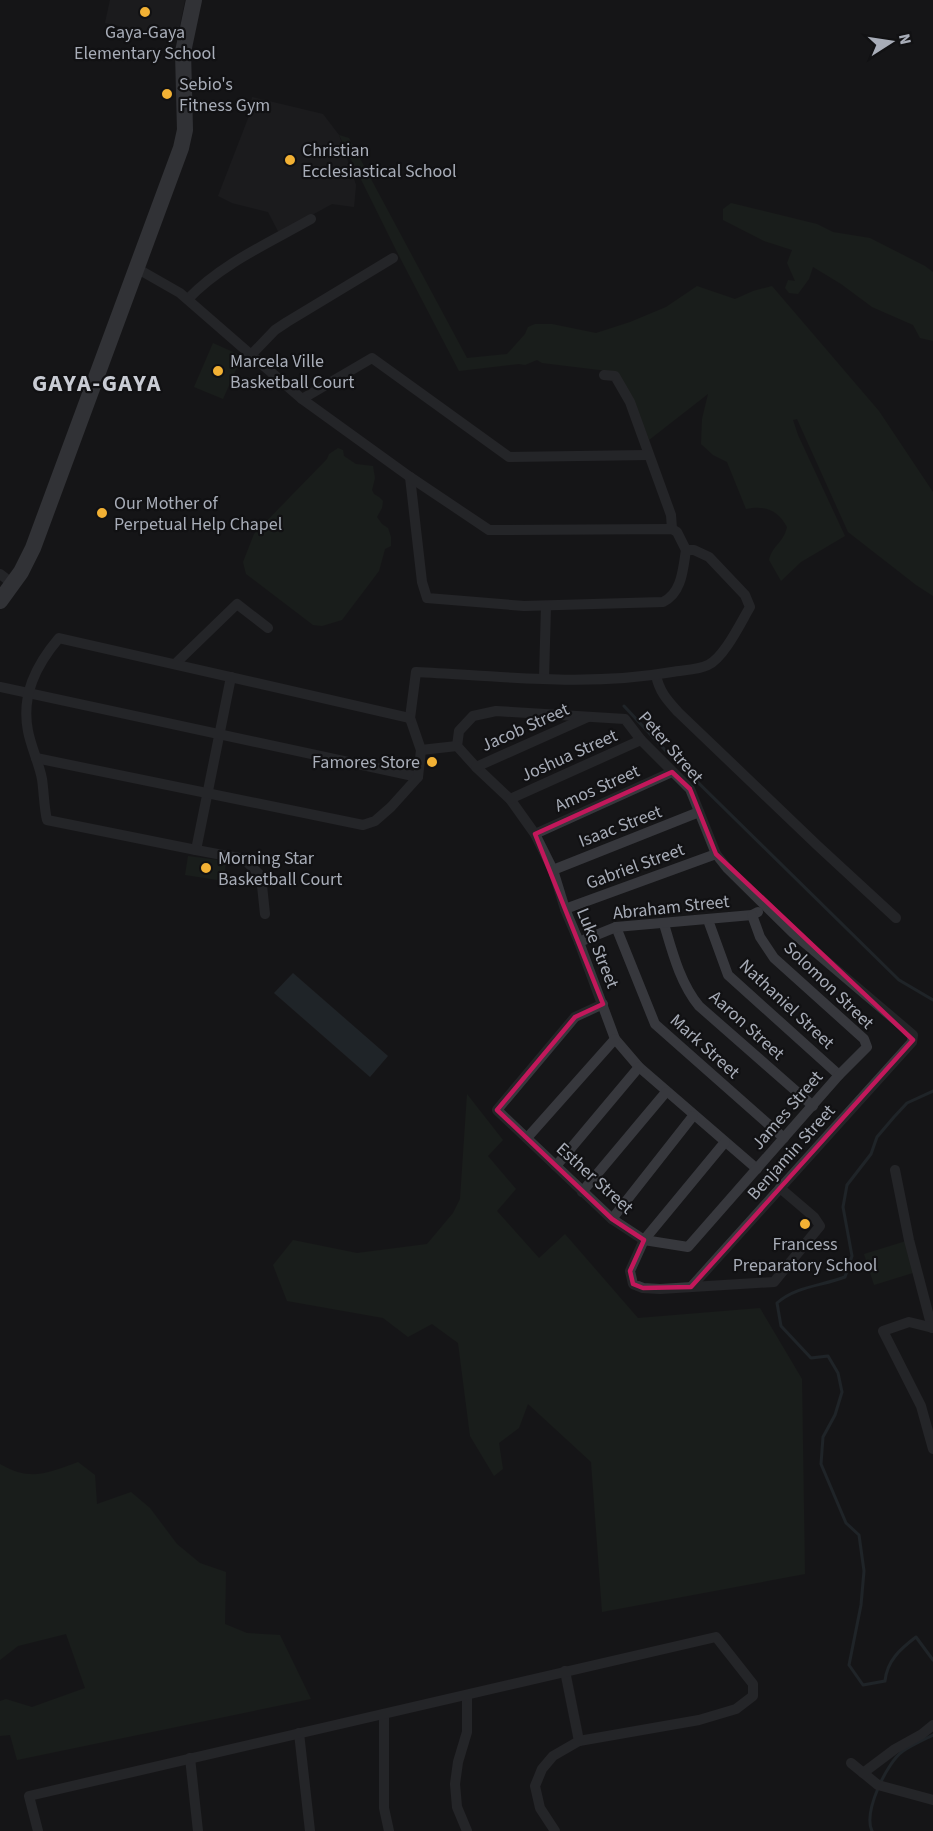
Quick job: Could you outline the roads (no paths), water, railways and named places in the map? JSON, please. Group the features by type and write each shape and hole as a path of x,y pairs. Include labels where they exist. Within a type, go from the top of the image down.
{"main road":[{"path":"0,601 6,579 33,548 181,148 185,130 183,52 194,0"}],"street":[{"path":"188,299 216,274 310,219"},
{"path":"250,356 286,321 393,258"},
{"path":"138,269 168,284 188,299 250,356 302,399 410,477 489,530 672,529 677,532 686,550 677,591 663,602 546,606 427,598 422,582 410,477"},
{"path":"302,399 372,358 509,457 648,455"},
{"path":"604,375 615,376 630,402 671,515 672,529"},
{"path":"36,758 363,825 375,821 418,777 420,750 410,718 416,672 589,679 656,675 708,665 732,637 750,607 745,595 709,557 694,550 686,550"},
{"path":"175,664 237,604 268,628"},
{"path":"544,678 546,606"},
{"path":"265,914 261,876 244,859 47,820 42,780 27,721 28,694 37,668 59,638 410,718"},
{"path":"656,675 658,687 678,712 896,918"},
{"path":"196,850 231,677"},
{"path":"0,687 418,777"},
{"name":"Peter Street","path":"457,746 459,731 473,716 496,711 625,719 641,740 690,789 716,854 793,933 914,1038"},
{"name":"Jacob Street","path":"476,767 589,717"},
{"name":"Joshua Street","path":"510,799 641,740"},
{"path":"420,750 457,746"},
{"name":"Luke Street","path":"457,746 510,799 535,834 552,870 615,1039 639,1067 666,1092 757,1169"},
{"name":"Amos Street","path":"535,834 672,772"},
{"name":"Isaac Street","path":"552,870 699,812"},
{"name":"Gabriel Street","path":"565,909 716,854"},
{"name":"Abraham Street","path":"579,942 616,927 752,915 766,906"},
{"name":"Solomon Street","path":"752,915 760,937 774,958 864,1039 867,1047"},
{"name":"Nathaniel Street","path":"708,920 728,975 839,1075"},
{"name":"Aaron Street","path":"664,924 691,996 699,1006 813,1106"},
{"name":"Mark Street","path":"616,927 656,1024 784,1138"},
{"name":"Esther Street","path":"603,1004 575,1017 497,1110 612,1219 644,1239 688,1247 757,1169"},
{"name":"Benjamin Street","path":"691,1287 914,1038"},
{"path":"527,1138 615,1039"},
{"name":"James Street","path":"757,1169 839,1075 867,1047"},
{"path":"556,1167 639,1067"},
{"path":"582,1192 666,1092"},
{"path":"612,1219 693,1116"},
{"path":"725,1142 644,1239 630,1271 633,1284 643,1288 774,1282 820,1226 814,1217 780,1188"},
{"path":"895,1170 909,1240 933,1328 909,1322 883,1330 921,1406 933,1449"},
{"path":"38,1831 28,1796 716,1637 753,1684 753,1696 736,1709 699,1720 579,1741 553,1756 542,1769 536,1786 540,1808 555,1831"},
{"path":"565,1671 579,1741"},
{"path":"467,1695 467,1732 454,1784 457,1807 467,1831"},
{"path":"384,1714 384,1808 389,1831"},
{"path":"863,1773 933,1725"},
{"path":"299,1733 310,1831"},
{"path":"190,1758 198,1831"},
{"path":"851,1763 878,1785 933,1800"}],"waterway":[{"path":"624,706 665,750 899,980 933,1000"},
{"path":"933,1091 907,1103 894,1117 877,1137 871,1154 847,1185 843,1207 852,1256 845,1277 792,1293 777,1303 781,1326 811,1358 828,1356 838,1373 842,1392 835,1415 823,1437 821,1464 846,1523 859,1535 864,1571 861,1605 849,1665 863,1685 885,1681 888,1667 895,1656 916,1637 933,1660"},
{"path":"872,1831 870,1823 874,1800 890,1765 903,1751 933,1735"}],"place":[{"name":"Gaya-Gaya Elementary School","path":"145,12"},
{"name":"Sebio's Fitness Gym","path":"167,94"},
{"name":"Christian Ecclesiastical School","path":"290,160"},
{"name":"Marcela Ville Basketball Court","path":"218,371"},
{"name":"Our Mother of Perpetual Help Chapel","path":"102,513"},
{"name":"Famores Store","path":"432,762"},
{"name":"Morning Star Basketball Court","path":"206,868"},
{"name":"Francess Preparatory School","path":"805,1224"}],"district":[{"name":"GAYA-GAYA","path":"97,383"}]}
